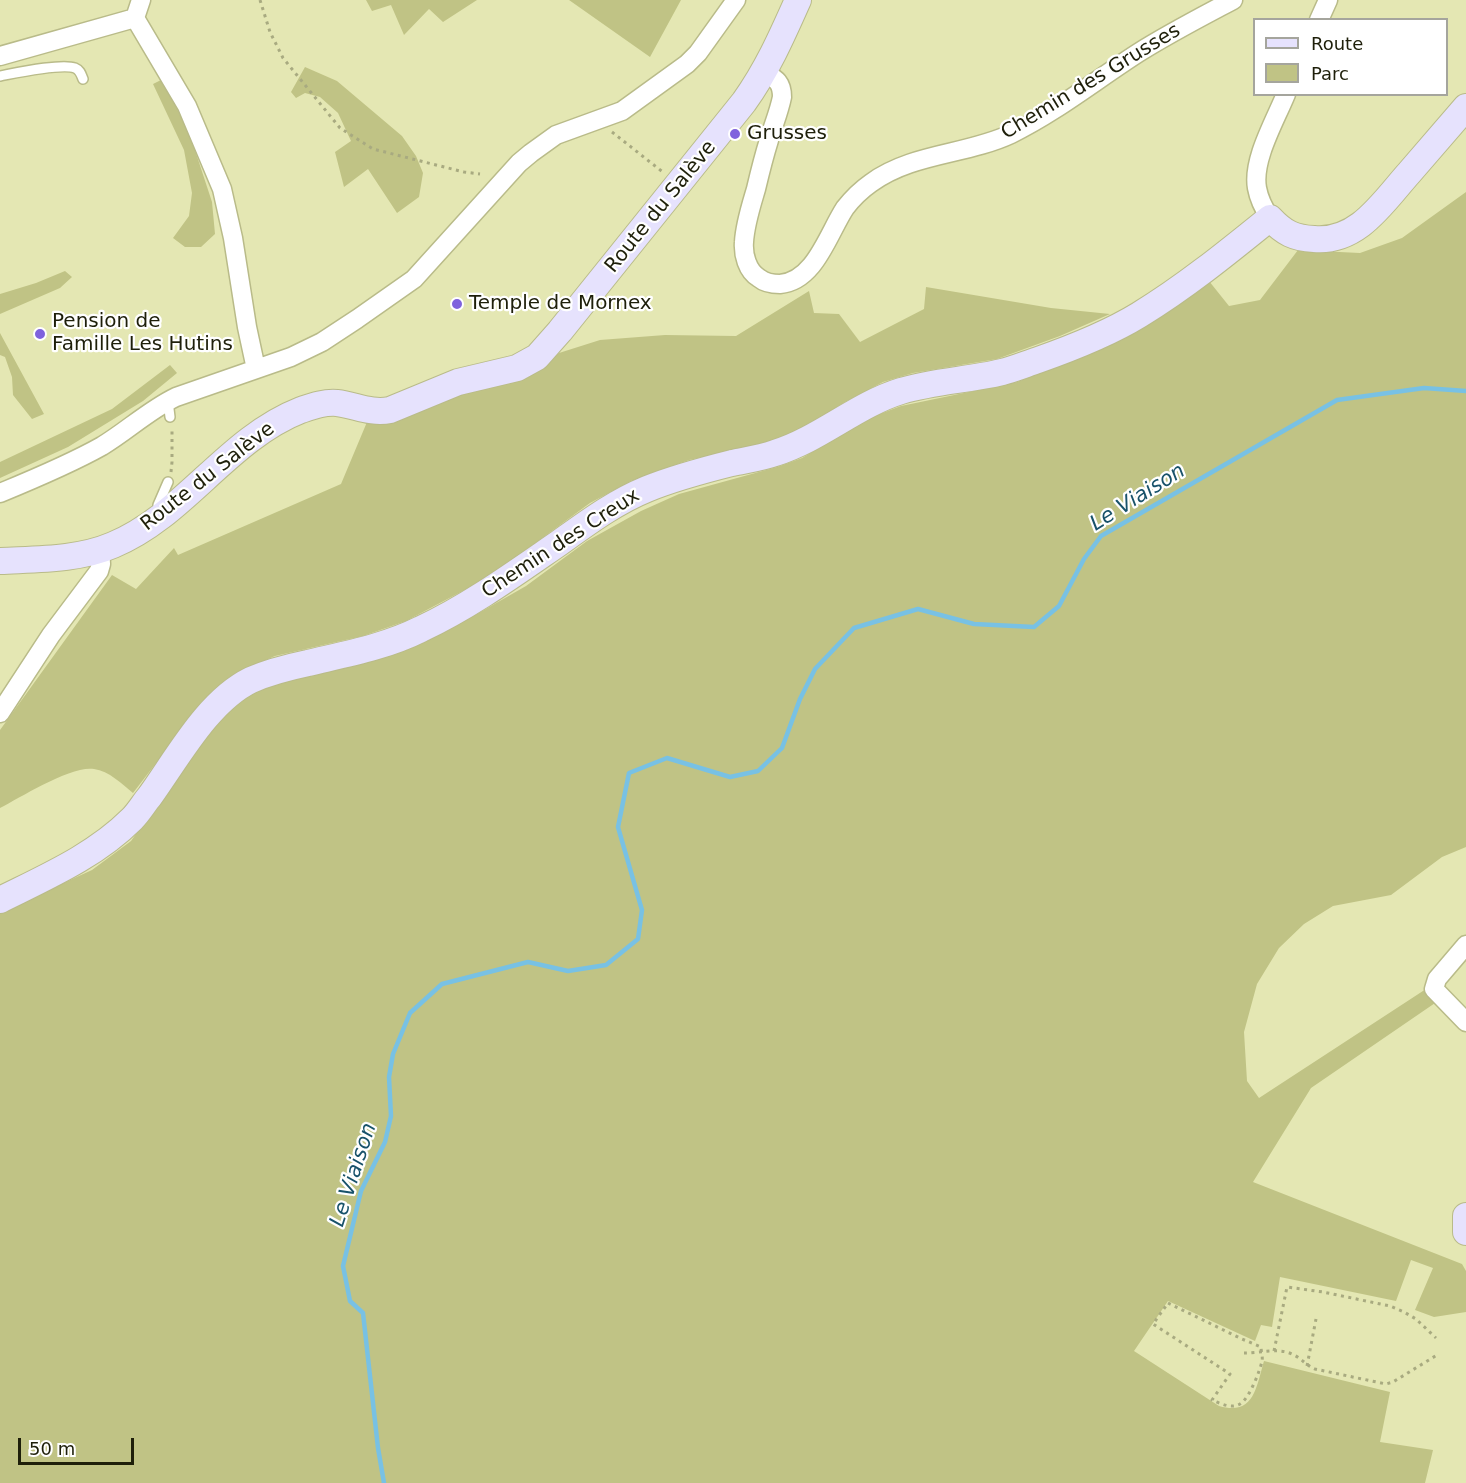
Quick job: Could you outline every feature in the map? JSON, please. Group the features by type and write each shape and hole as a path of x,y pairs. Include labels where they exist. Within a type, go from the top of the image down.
{"street":[{"path":"141,0 135,18 187,106 222,189 256,369"},
{"path":"0,493 101,446 217,382 291,357 322,342 404,287 525,158 556,135 622,111 693,59 736,0"},
{"name":"Route du Salève","path":"0,561 69,556 100,550 125,539 159,518 242,446 298,411 327,403 381,412 390,410 458,381 506,371 537,357 729,122 764,72 798,0"},
{"name":"Chemin des Grusses","path":"764,72 778,81 782,97 747,222 744,244 749,267 756,276 767,283 776,284 787,283 805,274 813,265 847,206 870,183 898,167 976,147 1018,130 1139,52 1233,0"},
{"path":"1320,18 1328,0"},
{"path":"0,56 135,18"},
{"path":"1285,96 1259,157 1257,191 1270,219 1279,227 1288,234 1304,239 1319,240 1349,233 1373,215 1466,107"},
{"name":"Chemin des Creux","path":"0,900 53,874 91,852 114,835 134,817 203,721 235,689 272,672 375,647 421,630 485,594 590,521 645,490 673,480 794,447 861,408 900,391 1005,371 1060,352 1113,329 1140,315 1218,260 1270,219"},
{"path":"0,713 51,635 99,571 100,550"},
{"path":"1466,945 1437,979 1434,989 1466,1022"},
{"path":"1466,1216 1466,1232"}],"lane":[{"path":"0,75 73,67 79,70 83,79"},
{"path":"159,518 157,507 168,482"}],"path":[{"path":"260,0 270,32 283,58 340,128 373,149 480,174"},
{"path":"597,120 679,184"},
{"path":"168,482 172,462 169,409"},
{"path":"1274,1351 1287,1287 1390,1306 1416,1319 1436,1338"},
{"path":"1168,1303 1261,1347 1262,1353 1259,1370 1244,1401 1240,1405 1226,1405 1212,1400 1230,1374 1154,1324 1168,1303"},
{"path":"1307,1366 1316,1319"},
{"path":"1244,1353 1281,1351 1293,1354 1315,1370 1386,1384 1437,1355"}],"green space":[{"path":"366,0 477,0 443,22 429,9 404,35 391,5 372,11"},
{"path":"569,0 681,0 650,57"},
{"path":"305,67 337,81 402,136 416,156 423,173 419,197 397,213 368,169 344,187 335,152 351,141 338,113 320,97 305,93 296,98 291,92"},
{"path":"163,79 191,138 212,202 215,234 201,247 185,247 173,238 189,216 192,193 184,150 153,84"},
{"path":"1466,192 1466,847 1442,857 1391,895 1333,906 1304,924 1279,948 1257,984 1244,1032 1247,1081 1259,1098 1426,989 1438,1001 1311,1088 1253,1182 1462,1264 1466,1271 1466,1312 1434,1317 1415,1310 1433,1268 1411,1260 1396,1301 1280,1277 1272,1327 1261,1325 1255,1341 1168,1301 1134,1351 1219,1406 1231,1408 1240,1407 1252,1397 1264,1361 1390,1392 1380,1442 1433,1450 1425,1483 0,1483 0,912 92,870 131,841 212,726 253,690 427,639 526,586 587,541 641,511 679,494 802,458 869,418 901,406 1017,382 1074,360 1123,337 1209,281 1229,306 1260,300 1298,250 1360,253 1402,238"},
{"path":"65,271 72,277 60,288 0,314 0,294"},
{"path":"926,287 1051,308 1110,314 1060,336 997,359 913,373 883,382 800,430 767,443 689,460 631,481 590,503 489,577 406,621 363,636 275,656 241,671 218,687 200,706 133,793 105,772 85,769 60,777 0,808 0,730 112,575 136,589 174,548 178,555 341,484 367,422 409,416 443,397 537,371 559,353 600,340 665,335 736,336 809,291 814,313 839,314 860,342 924,309"},
{"path":"0,333 44,414 32,419 13,395 12,377 5,357 0,355"},
{"path":"170,365 177,373 143,401 68,447 0,478 0,462 112,409"}],"waterway":[{"name":"Le Viaison","path":"384,1483 363,1313 350,1301 343,1266 361,1191 385,1142 391,1116 389,1077 393,1054 410,1013 442,984 528,962 568,971 606,965 638,939 642,910 618,827 629,773 667,758 730,777 758,771 782,748 800,699 815,669 854,628 918,609 974,624 1034,627 1059,606 1084,559 1101,536 1337,400 1424,388 1466,391"}],"place":[{"name":"Grusses","path":"735,134"},
{"name":"Temple de Mornex","path":"457,304"},
{"name":"Pension de Famille Les Hutins","path":"40,334"}]}
